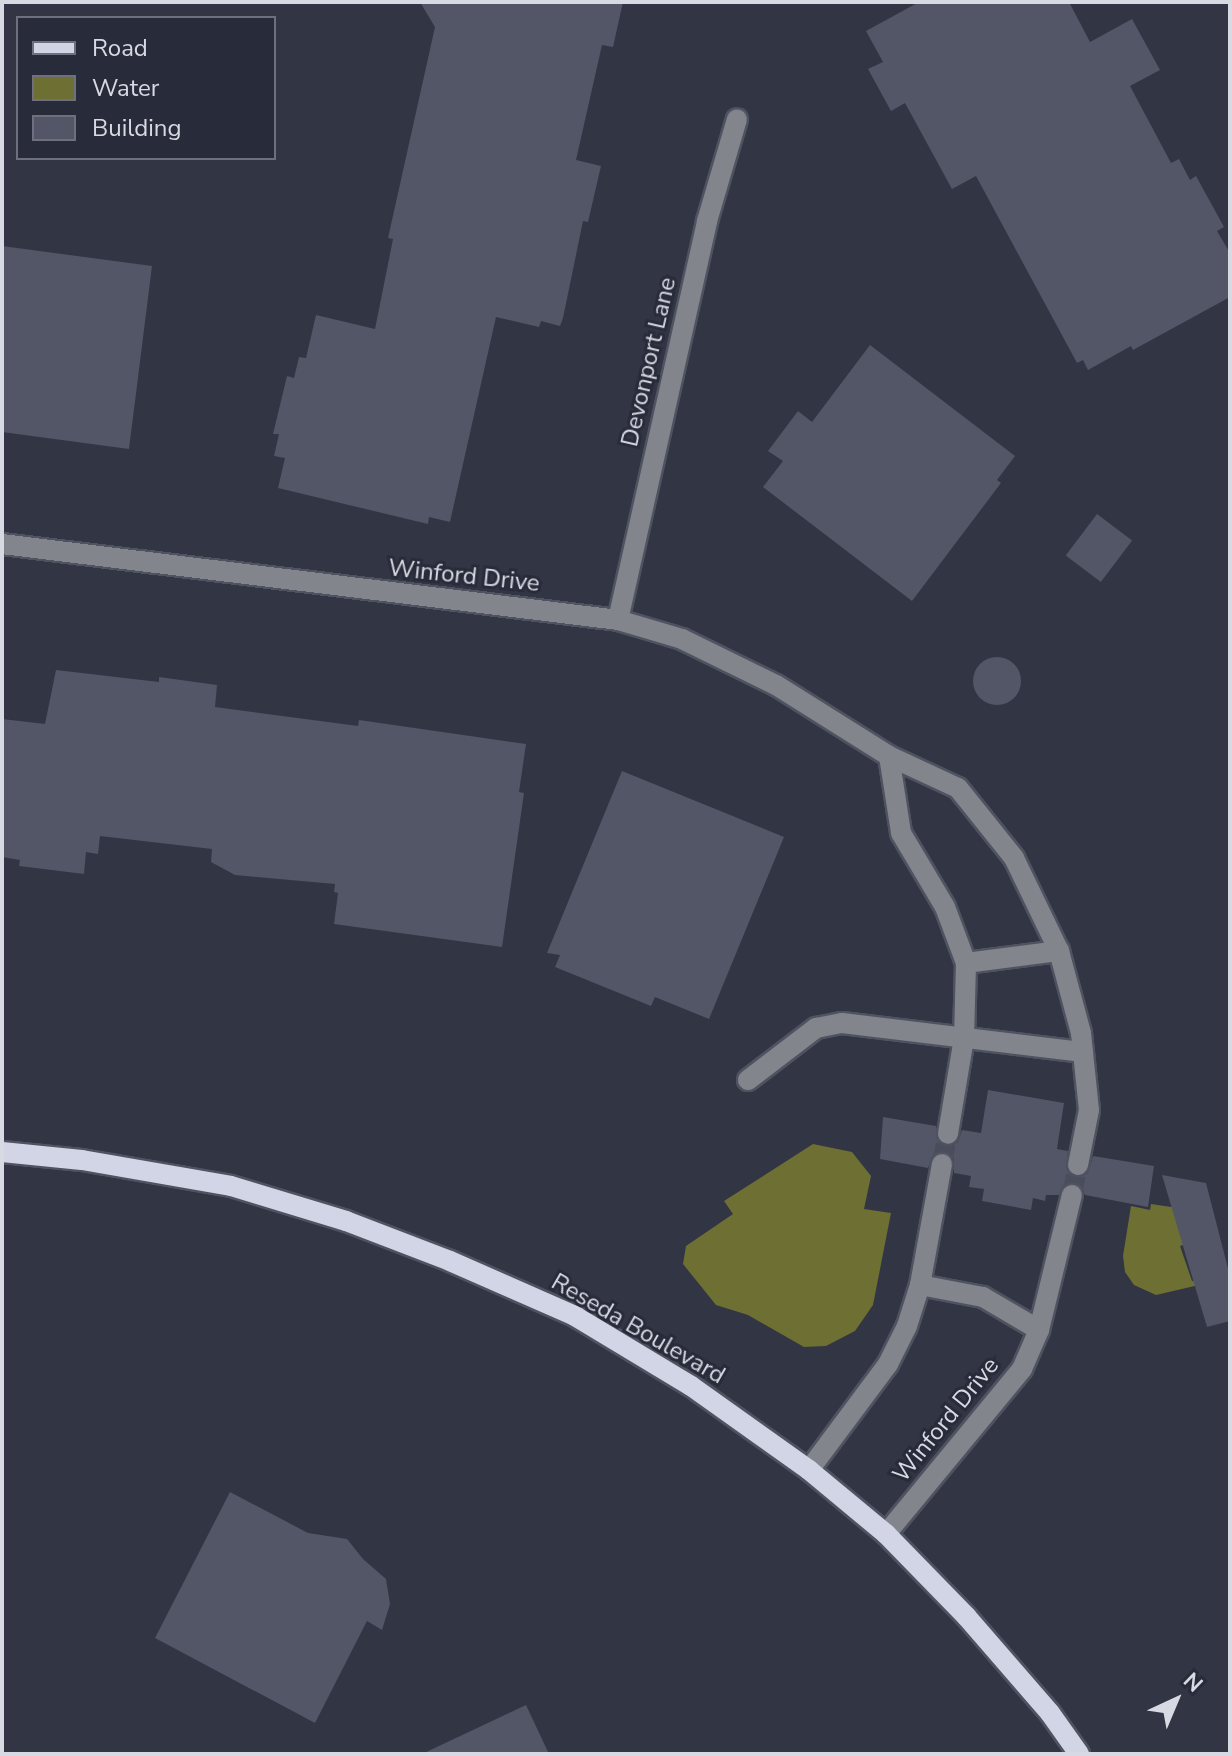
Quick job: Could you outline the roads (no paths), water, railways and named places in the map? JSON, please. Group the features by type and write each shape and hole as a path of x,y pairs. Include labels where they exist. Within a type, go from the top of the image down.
{"main road":[{"name":"Reseda Boulevard","path":"2,1152 82,1160 231,1186 346,1221 450,1261 575,1316 691,1386 809,1470 886,1534 966,1616 1050,1713 1079,1754"}],"street":[{"name":"Devonport Lane","path":"618,620 707,221 737,119"},
{"name":"Winford Drive","path":"2,544 618,620 682,639 776,685 889,756 958,788 1014,858 1059,951 1083,1052 1089,1110 1078,1165"},
{"path":"889,756 901,833 945,907 966,963 964,1038 948,1134"},
{"path":"966,963 1059,951"},
{"path":"748,1080 816,1028 842,1023 1083,1052"},
{"path":"809,1470 888,1364 907,1326 920,1285 942,1164"},
{"name":"Winford Drive","path":"886,1534 1022,1369 1039,1330 1072,1195"},
{"path":"920,1285 983,1297 1039,1330"}],"water":[{"path":"813,1144 852,1152 871,1176 864,1209 891,1213 873,1305 855,1331 826,1346 804,1347 748,1315 716,1305 683,1264 686,1246 733,1214 724,1201"},
{"path":"1151,1204 1185,1209 1194,1241 1180,1246 1192,1281 1198,1281 1199,1285 1156,1295 1134,1285 1125,1272 1123,1256 1131,1206 1150,1210"}],"tunnel":[{"path":"942,1164 948,1134"},
{"path":"1072,1195 1078,1165"}]}
